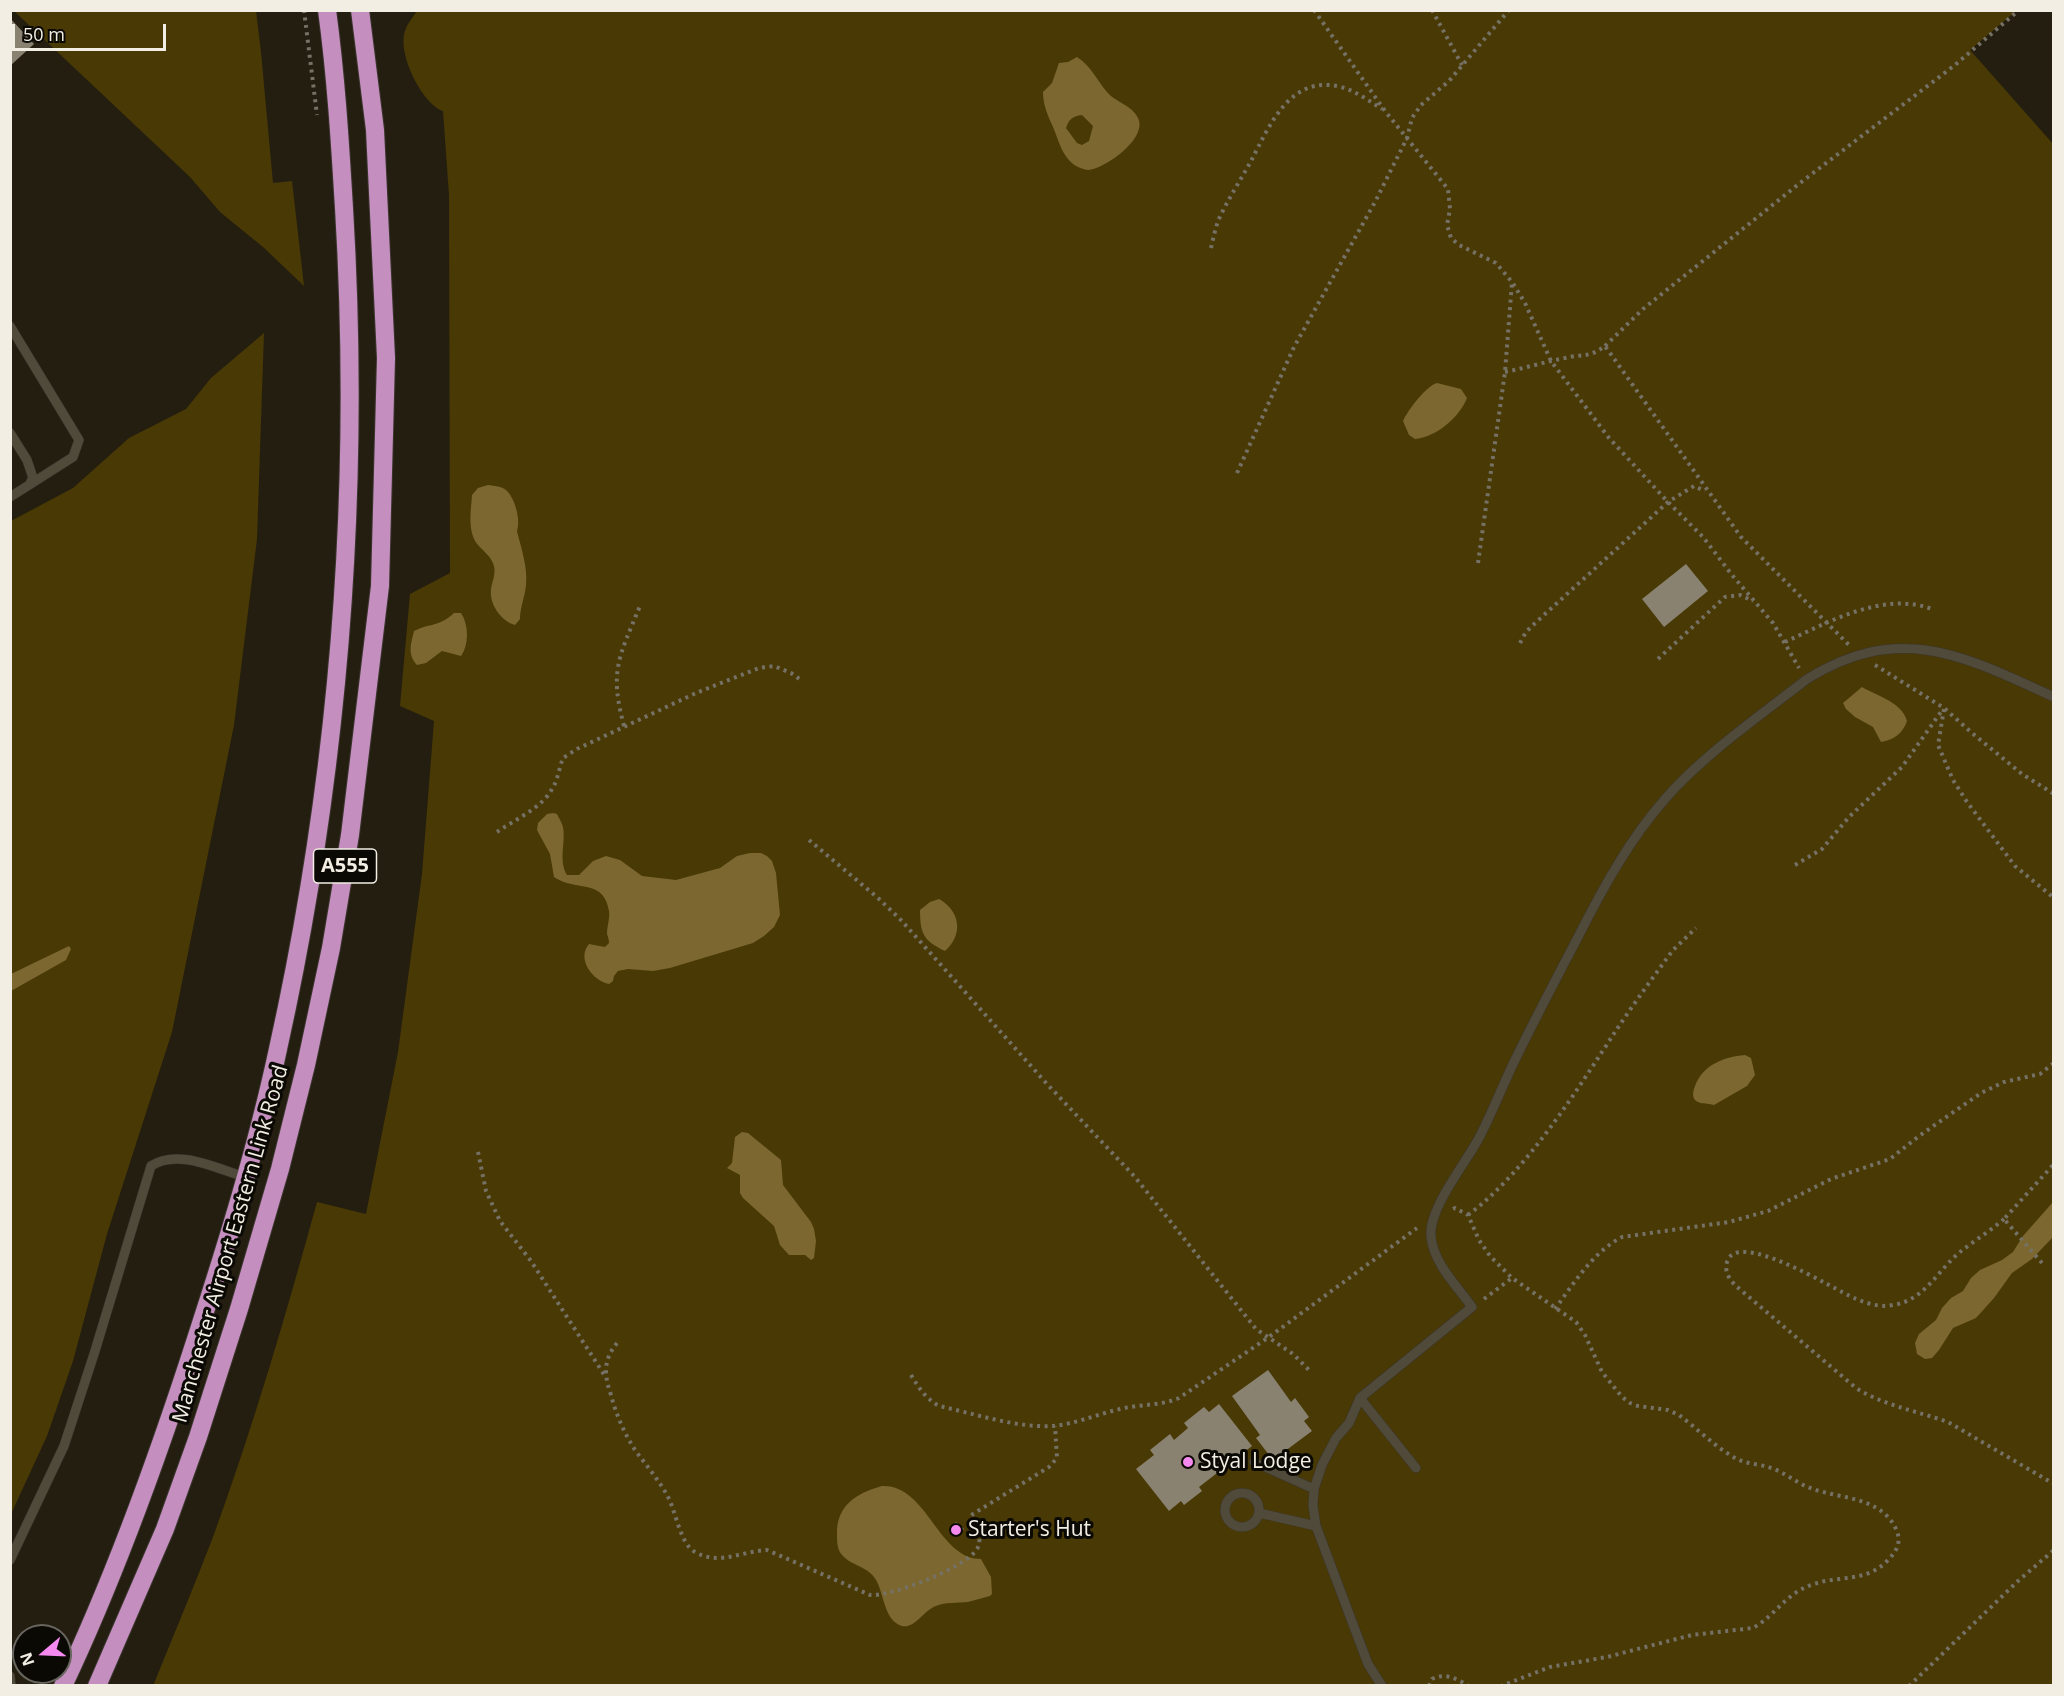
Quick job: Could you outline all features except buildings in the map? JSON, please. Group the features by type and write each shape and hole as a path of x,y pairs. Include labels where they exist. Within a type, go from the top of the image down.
{"highway":[{"name":"Manchester Airport Eastern Link Road","path":"63,1686 112,1572 168,1425 208,1302 278,1053 300,943 318,830 333,710 344,580 350,354 339,136 327,10"},
{"name":"Manchester Airport Eastern Link Road","path":"97,1686 165,1529 198,1437 239,1309 280,1169 306,1065 331,948 350,835 380,586 386,358 375,130 360,10"}],"lane":[{"path":"10,326 79,440 73,457 10,497"},
{"path":"10,433 31,469 33,478 29,485"},
{"path":"1382,1686 1368,1664 1316,1526 1313,1506 1314,1489 1329,1450 1349,1423 1360,1398 1472,1307 1442,1266 1436,1252 1431,1239 1435,1215 1480,1138 1515,1058 1604,887 1629,846 1648,819 1687,775 1807,678 1828,666 1858,654 1893,648 1936,650 1985,665 2054,697"},
{"path":"10,1560 64,1446 151,1166 161,1159 189,1160 245,1177"},
{"path":"1360,1398 1416,1468"},
{"path":"1254,1462 1314,1489"},
{"path":"1259,1513 1316,1526"},
{"path":"10,1676 11,1686"}],"path":[{"path":"304,10 318,125"},
{"path":"1314,10 1385,111 1448,189 1450,209 1447,225 1451,238 1459,245 1496,263 1512,282 1532,318 1541,344 1551,361 1609,438 1703,537 1773,623 1796,664 1807,678"},
{"path":"1432,10 1462,65"},
{"path":"1236,473 1294,346 1375,202 1407,138 1412,118 1421,105 1449,81 1509,10"},
{"path":"1505,372 1568,357 1585,357 1605,346 1643,309 1800,183 1955,64 2019,10"},
{"path":"1211,248 1218,222 1268,129 1289,98 1305,90 1321,86 1341,87 1356,93 1385,111"},
{"path":"1478,563 1505,372 1512,282"},
{"path":"1605,346 1708,492 1741,537 1759,557 1858,654 1944,708 2022,774 2054,794"},
{"path":"1520,644 1526,632 1533,625 1668,502 1694,486 1708,492"},
{"path":"1658,659 1725,597 1740,595 1754,601"},
{"path":"1785,642 1827,622 1869,609 1910,603 1932,609"},
{"path":"624,726 616,691 617,665 640,606"},
{"path":"497,832 541,802 551,792 563,758 624,726 696,693 767,666 774,666 791,673 801,680"},
{"path":"1795,865 1822,849 1849,817 1902,767 1944,708"},
{"path":"1944,708 1938,745 1953,780 2015,866 2054,898"},
{"path":"809,840 900,919 1047,1084 1135,1177 1257,1329 1293,1353 1310,1371"},
{"path":"1468,1215 1510,1176 1545,1134 1672,950 1696,928"},
{"path":"1555,1309 1589,1264 1610,1243 1622,1237 1729,1222 1768,1211 1831,1179 1890,1159 1981,1093 2004,1082 2040,1074 2054,1064"},
{"path":"478,1152 486,1191 500,1221 531,1261 605,1377 614,1408 628,1439 666,1493 686,1544 695,1552 718,1559 767,1550 861,1592 879,1596 934,1578 972,1556 977,1550 980,1542 978,1534 969,1519 973,1514 1049,1467 1057,1458 1055,1426"},
{"path":"2054,1164 2004,1219 1952,1260 1921,1292 1902,1303 1891,1306 1873,1305 1853,1298 1793,1267 1762,1255 1738,1252 1733,1254 1726,1264 1726,1271 1736,1286 1856,1388 1870,1397 1898,1408 1948,1422 2054,1484"},
{"path":"911,1375 929,1400 939,1406 1014,1422 1055,1426 1123,1408 1168,1402 1179,1398 1269,1337 1435,1215 1455,1208 1468,1215 1479,1240 1490,1256 1512,1278 1575,1322 1585,1335 1602,1372 1630,1403 1668,1410 1679,1415 1737,1459 1749,1464 1769,1467 1815,1490 1855,1498 1870,1505 1892,1521 1900,1537 1899,1545 1888,1561 1869,1574 1855,1578 1821,1581 1794,1593 1761,1624 1753,1628 1692,1635 1607,1657 1550,1666 1501,1686"},
{"path":"2004,1219 2042,1263"},
{"path":"1472,1307 1512,1278"},
{"path":"605,1377 606,1363 617,1343"},
{"path":"1909,1686 2018,1581 2054,1550"},
{"path":"1429,1686 1432,1679 1445,1675 1469,1686"}],"shaded area":[{"path":"14,11 256,11 273,183 292,181 304,286 263,247 220,212 190,177"},
{"path":"417,11 2016,11 1970,50 2054,145 2053,1685 153,1686 213,1537 242,1454 317,1202 366,1214 398,1052 422,874 434,721 400,706 410,594 450,573 449,195 443,111 427,99 413,77 405,52 403,40 405,31"},
{"path":"1077,57 1082,61 1107,92 1132,110 1138,118 1137,134 1124,151 1105,164 1089,170 1076,166 1064,153 1044,101 1043,92 1052,83 1059,63 1068,62","holes":["1082,115 1093,126 1089,141 1082,145 1077,143 1066,128 1072,118"]},
{"path":"264,333 257,539 234,725 172,1032 107,1234 73,1361 47,1436 11,1514 11,521 73,488 129,438 186,409 211,378"},
{"path":"1437,383 1461,389 1467,398 1458,413 1446,425 1431,435 1415,439 1409,435 1403,421 1418,399"},
{"path":"488,485 506,490 512,498 518,515 517,531 526,578 520,619 515,625 505,620 494,606 491,589 494,566 472,534 472,495 478,488"},
{"path":"454,613 461,613 467,629 466,646 461,656 442,651 426,663 417,665 411,653 414,631 439,623"},
{"path":"1862,687 1895,704 1904,714 1907,721 1894,738 1881,742 1873,727 1846,709 1843,703"},
{"path":"547,814 557,814 563,827 563,863 567,875 579,875 593,861 606,856 620,860 642,876 676,880 720,868 737,856 761,853 772,861 776,873 780,915 774,927 753,943 670,968 653,971 628,969 618,971 609,984 603,982 592,974 584,956 589,944 605,947 609,943 607,934 609,911 606,901 595,890 554,877 550,854 537,830 538,823"},
{"path":"939,899 951,910 957,923 955,937 945,951 928,940 921,925 920,910 930,902"},
{"path":"69,946 71,949 66,960 11,991 11,974"},
{"path":"1745,1055 1751,1058 1755,1075 1747,1086 1714,1105 1695,1100 1693,1093 1695,1086 1709,1067 1722,1060"},
{"path":"742,1132 748,1133 781,1160 783,1185 814,1229 816,1241 814,1258 811,1260 805,1255 789,1255 780,1245 774,1226 740,1193 740,1175 727,1168 732,1163 735,1137"},
{"path":"2053,1202 2053,1237 2032,1259 2012,1273 1976,1318 1953,1328 1932,1358 1925,1359 1917,1354 1915,1343 1919,1334 1936,1320 1942,1308 1951,1298 1963,1291 1971,1278 1980,1270 2013,1252 2023,1236"},
{"path":"882,1486 897,1489 910,1497 954,1547 966,1556 981,1559 991,1577 992,1594 990,1596 968,1602 936,1606 907,1626 902,1626 891,1619 873,1575 843,1556 837,1544 840,1516 849,1502"}],"place":[{"name":"Styal Lodge","path":"1188,1462"},
{"name":"Starter's Hut","path":"956,1530"}]}
